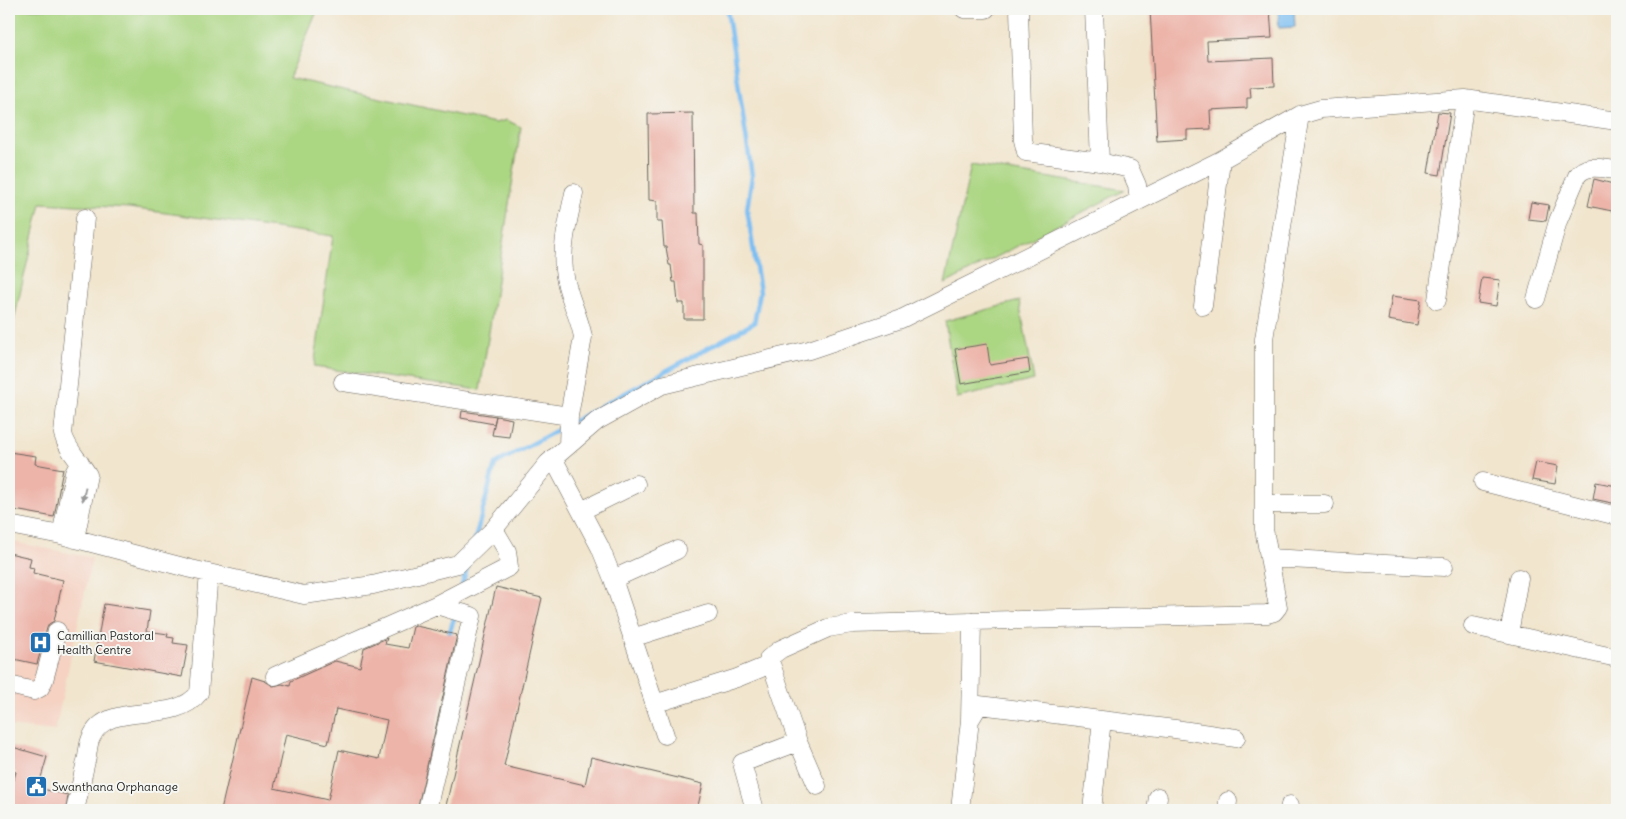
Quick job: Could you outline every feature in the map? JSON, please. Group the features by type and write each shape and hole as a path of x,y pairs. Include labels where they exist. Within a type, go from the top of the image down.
{"street":[{"path":"964,9 986,9"},
{"path":"1019,9 1023,140 1026,152 1100,162 1130,169 1137,185 1139,201"},
{"path":"1094,9 1100,162"},
{"path":"1437,300 1465,99"},
{"path":"9,525 68,537 304,595 373,585 458,564 494,529 553,458 597,421 662,385 810,350 901,319 1221,160 1300,115 1321,109 1465,99 1617,121"},
{"path":"817,786 798,742 769,658 781,649 828,628 852,624 1267,614 1274,612 1278,607 1264,529 1264,339 1300,115"},
{"path":"1203,306 1221,160"},
{"path":"1536,299 1558,221 1577,176 1581,170 1587,168 1617,170"},
{"path":"568,446 569,416 584,337 564,271 564,246 574,193"},
{"path":"68,537 88,475 66,444 63,434 85,218"},
{"path":"343,382 569,416"},
{"path":"553,458 600,547 613,579 664,735"},
{"path":"1483,482 1617,516"},
{"path":"581,511 636,484"},
{"path":"1264,504 1325,504"},
{"path":"275,676 436,606 509,567 507,551 494,529"},
{"path":"613,579 677,550"},
{"path":"1269,558 1444,567"},
{"path":"76,806 90,738 101,726 112,718 171,711 183,707 199,693 209,573"},
{"path":"1509,634 1519,578"},
{"path":"427,810 472,616 436,606"},
{"path":"632,638 708,614"},
{"path":"960,810 970,720 972,621"},
{"path":"1473,626 1617,658"},
{"path":"9,685 34,690 40,688 44,680 57,631"},
{"path":"654,704 737,678 771,664"},
{"path":"970,720 979,705 1175,728 1236,738"},
{"path":"1092,810 1102,720"},
{"path":"755,810 742,764 798,742"}],"shaded area":[{"name":"Camillian Pastoral Health Centre","path":"9,541 92,558 55,731 9,726"}],"green space":[{"path":"9,9 129,9 142,13 144,9 318,9 289,78 495,123 506,120 521,127 480,390 314,367 333,236 129,208 41,203 13,324 9,324"},
{"path":"971,165 1125,190 945,284"},
{"path":"1019,301 1034,380 957,398 945,321"}],"water":[{"path":"1278,9 1294,9 1295,27 1279,28"}],"building":[{"path":"1150,9 1270,9 1272,38 1207,41 1208,61 1273,58 1274,86 1250,87 1251,98 1247,98 1247,108 1210,110 1211,129 1187,130 1187,139 1157,141"},
{"path":"1438,112 1450,113 1440,175 1428,173"},
{"path":"693,113 694,213 698,213 699,244 703,245 703,319 684,319 684,303 678,303 676,282 673,282 671,265 669,265 666,247 664,247 662,222 657,222 657,201 649,200 648,114"},
{"path":"1594,179 1617,185 1617,212 1588,206"},
{"path":"1531,202 1549,205 1546,221 1528,219"},
{"path":"1482,278 1500,280 1496,306 1478,303"},
{"path":"1392,296 1421,300 1417,325 1388,320"},
{"path":"987,344 990,365 1028,359 1030,372 961,384 955,349"},
{"path":"462,411 496,416 494,424 461,418"},
{"path":"496,416 512,419 509,437 492,435"},
{"path":"9,452 36,456 35,464 63,469 54,517 9,509"},
{"path":"1536,462 1558,466 1555,484 1532,480"},
{"path":"1596,482 1617,486 1617,504 1593,499"},
{"path":"9,553 31,558 29,567 34,568 33,573 63,580 54,621 47,628 37,664 9,658 9,613 11,602 9,602"},
{"path":"496,587 542,598 504,766 585,785 591,757 703,784 697,810 445,810"},
{"path":"104,604 150,611 147,631 168,634 167,637 174,638 173,643 188,645 182,677 94,661"},
{"path":"416,626 457,635 417,810 221,810 252,677 273,686 282,684 290,686 291,681 335,661 360,667 364,648 387,638 385,644 408,648 413,627","holes":["336,709 387,720 379,759 339,750 328,800 274,788 286,734 328,744"]},
{"path":"9,746 47,757 38,788 68,795 66,810 9,810 9,795 16,772 9,770"}],"waterway":[{"path":"574,421 754,323 760,292 747,209 752,176 727,9"},
{"path":"475,539 495,464 565,426"},
{"path":"462,585 469,561"},
{"path":"448,638 455,615"}],"place":[{"name":"Camillian Pastoral Health Centre","path":"41,642"},
{"name":"Swanthana Orphanage","path":"36,786"}]}
